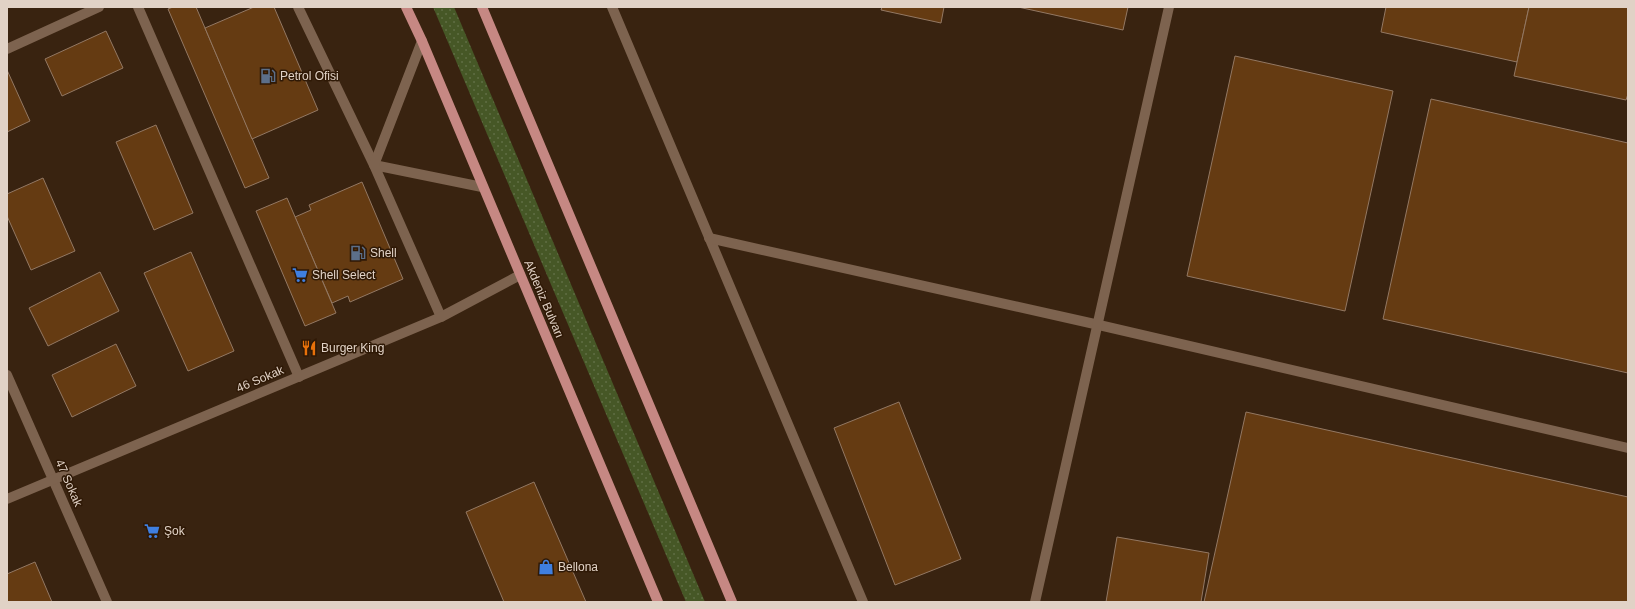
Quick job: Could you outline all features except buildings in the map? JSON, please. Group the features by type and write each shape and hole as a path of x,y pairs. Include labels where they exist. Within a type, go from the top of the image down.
{"main road":[{"name":"Akdeniz Bulvarı","path":"406,7 422,41 482,187 658,602"},
{"path":"482,7 732,602"}],"street":[{"path":"7,49 99,7"},
{"path":"138,7 299,378"},
{"path":"298,7 374,165 441,317"},
{"path":"612,7 863,602"},
{"path":"1035,602 1170,7"},
{"path":"374,165 422,41"},
{"path":"374,165 482,187"},
{"path":"709,238 1098,325 1628,448"},
{"name":"46 Sokak","path":"7,499 299,378 441,317 520,275"},
{"name":"47 Sokak","path":"7,375 107,602"}],"green space":[{"path":"433,7 454,7 705,602 686,602"}],"place":[{"name":"Petrol Ofisi","path":"268,76"},
{"name":"Shell","path":"358,253"},
{"name":"Shell Select","path":"300,275"},
{"name":"Burger King","path":"309,348"},
{"name":"Şok","path":"152,531"},
{"name":"Bellona","path":"546,567"}]}
